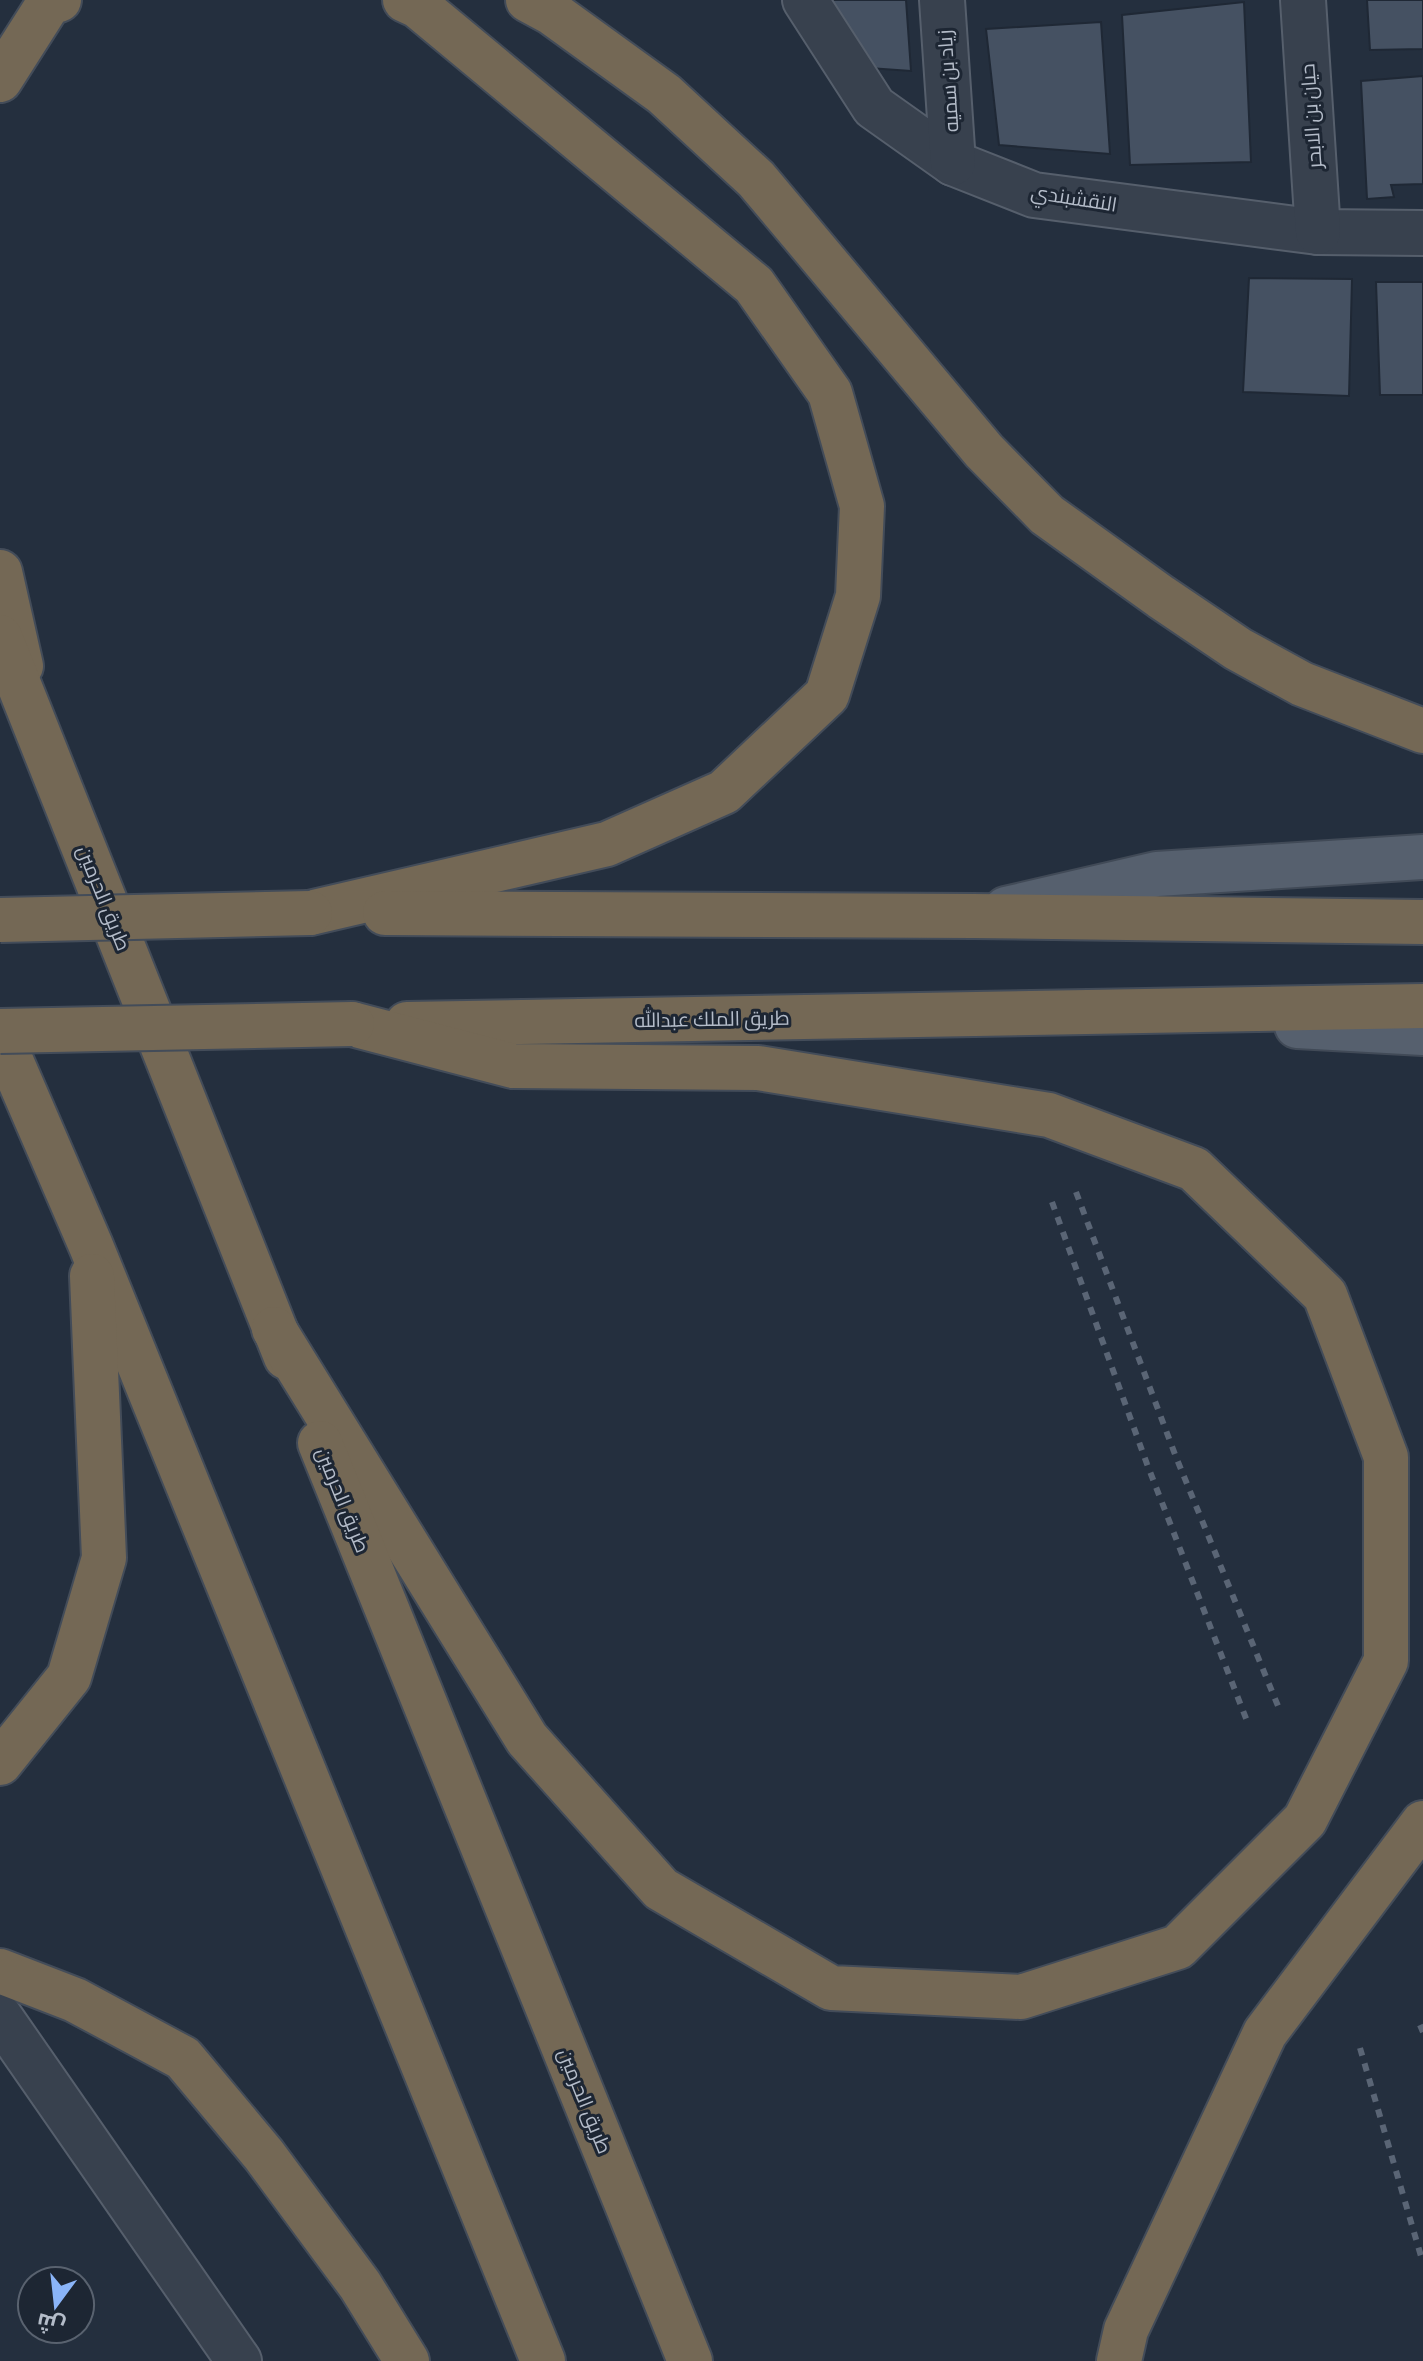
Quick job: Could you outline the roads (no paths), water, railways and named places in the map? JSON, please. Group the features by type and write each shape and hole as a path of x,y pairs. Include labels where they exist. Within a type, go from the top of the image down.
{"highway":[{"path":"0,80 49,3 59,0"},
{"path":"310,913 607,844 724,792 827,695 858,596 862,506 830,393 754,285 418,6 405,0"},
{"path":"528,0 552,13 664,94 756,179 984,451 1047,515 1238,649 1302,684 1423,731"},
{"path":"0,572 31,715"},
{"name":"طريق الحرمين","path":"0,637 274,1329 690,2361"},
{"path":"0,920 310,913 1423,922"},
{"name":"طريق الملك عبدالله","path":"0,1033 1423,1006"},
{"path":"274,1329 527,1739 661,1889 831,1988 1021,1997 1178,1947 1305,1820 1386,1661 1386,1457 1325,1295 1194,1169 1049,1115 758,1068 513,1066 352,1024"},
{"path":"0,1033 91,1246 543,2361"},
{"path":"0,1763 69,1677 104,1558 91,1246"},
{"path":"1119,2361 1126,2330 1265,2033 1423,1823"},
{"path":"0,1971 75,2000 183,2058 264,2155 360,2285 407,2361"}],"main road":[{"path":"973,916 1157,874 1423,857"},
{"path":"1079,1013 1423,1033"}],"street":[{"name":"النقشبندي","path":"805,0 874,107 953,163 1034,195 1318,232 1423,233"},
{"name":"زياد بن سميه","path":"942,0 953,163"},
{"name":"حيان بن الابحر","path":"1303,0 1318,232"},
{"path":"0,2017 239,2361"}],"railway":[{"path":"1076,1192 1176,1457 1278,1706"},
{"path":"1052,1202 1147,1464 1247,1721"},
{"path":"1420,2025 1423,2032"},
{"path":"1360,2048 1423,2263"}]}
